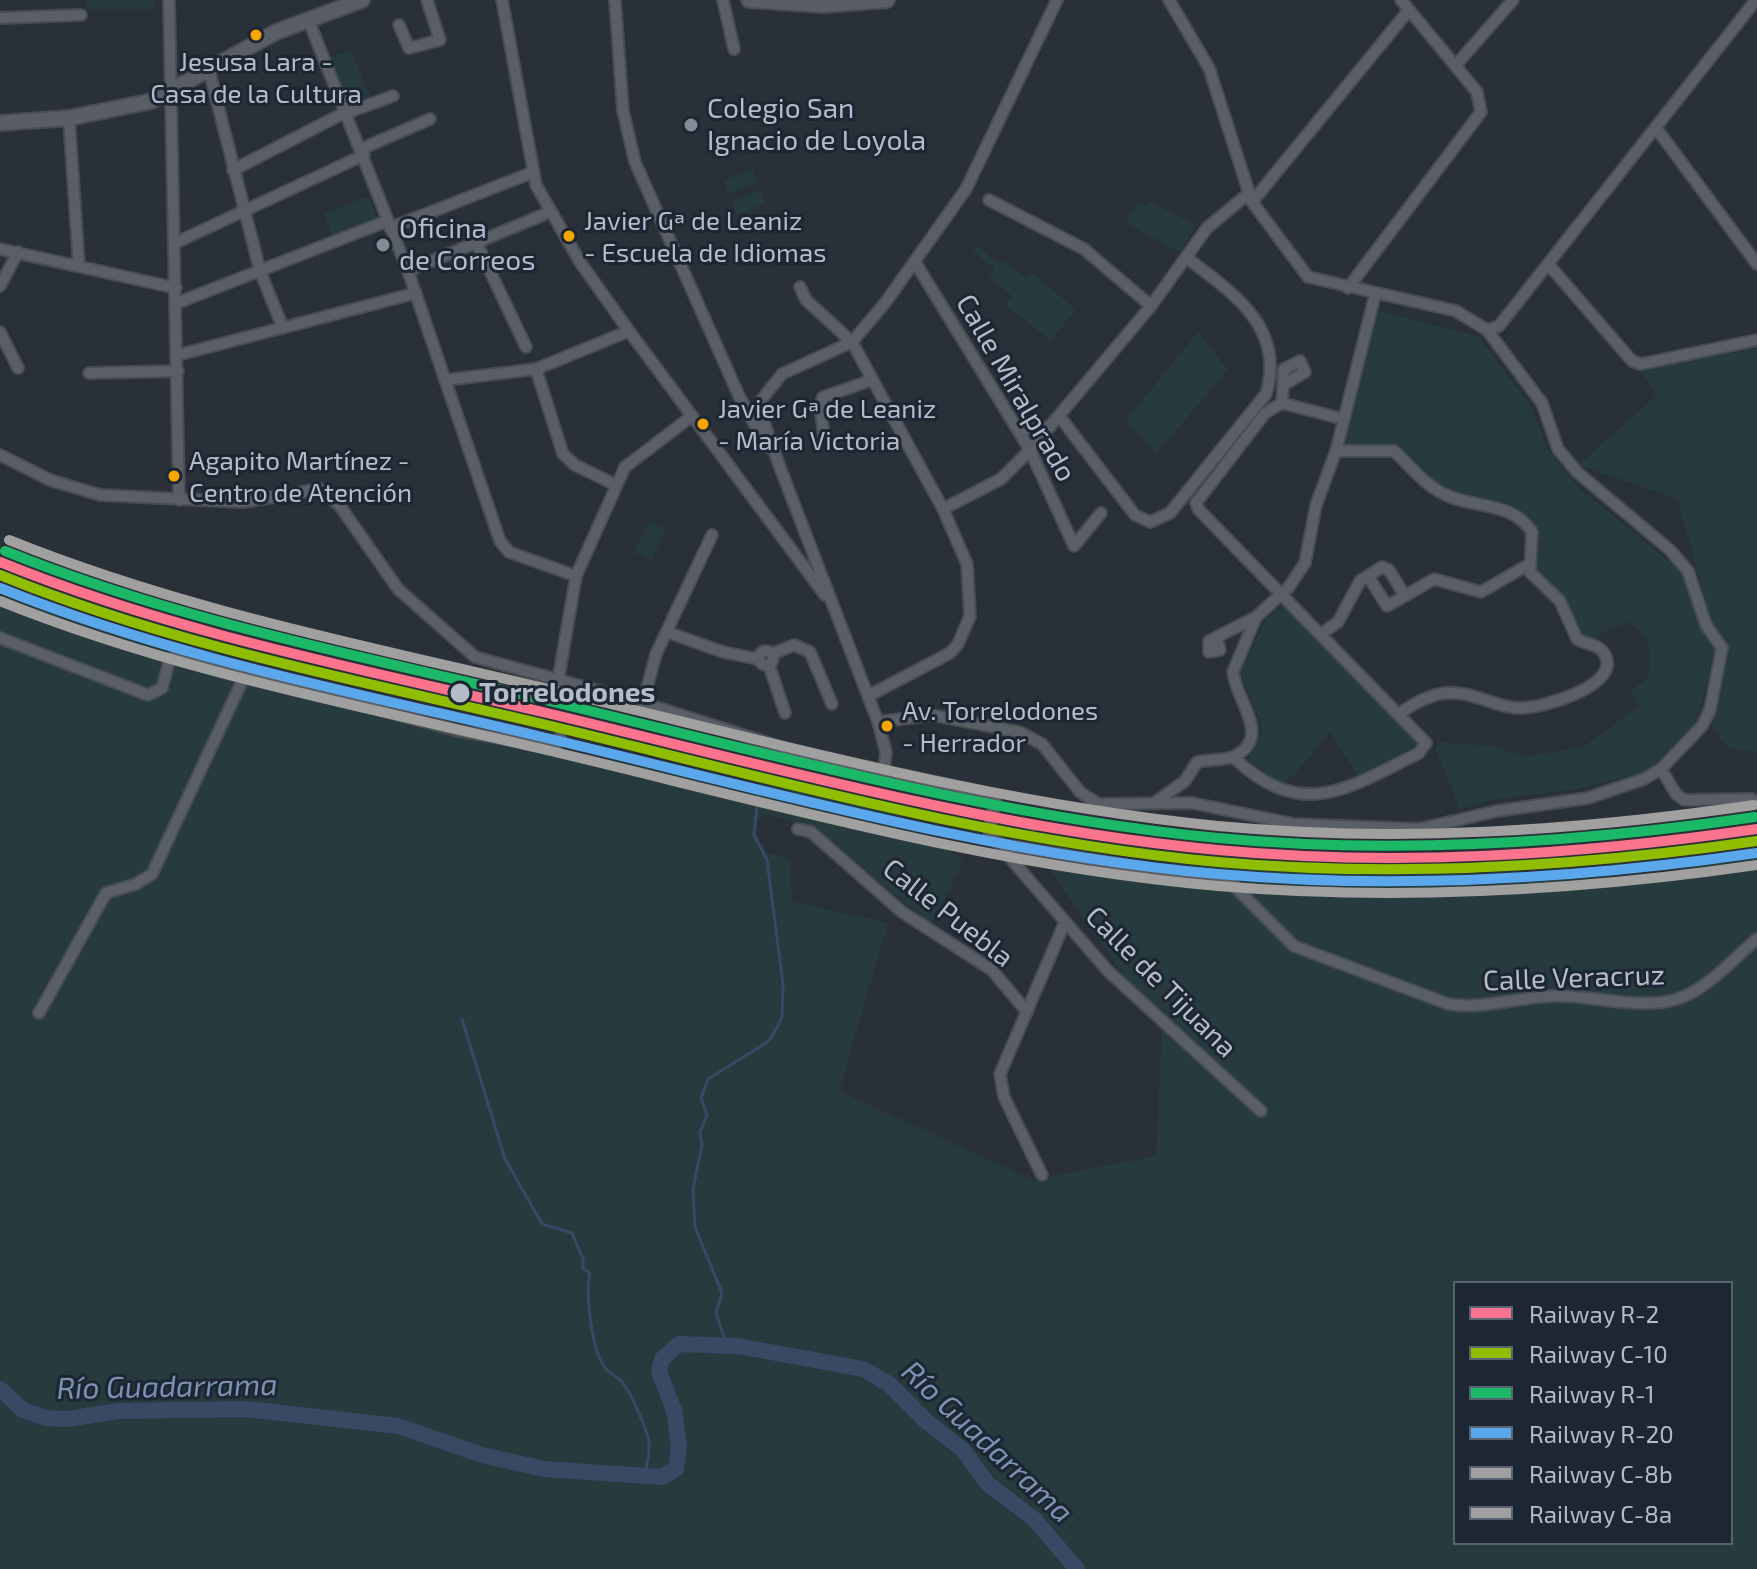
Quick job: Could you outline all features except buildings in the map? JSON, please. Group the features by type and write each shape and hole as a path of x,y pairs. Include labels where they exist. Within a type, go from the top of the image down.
{"main road":[{"path":"0,123 69,118 152,101 259,41 362,0"},
{"path":"749,0 802,5 887,0"}],"street":[{"path":"169,0 179,500"},
{"path":"399,25 409,48 440,40 427,0"},
{"path":"502,0 531,173 550,212 629,331 790,553 831,603"},
{"path":"615,0 623,111 635,162 739,396 781,470"},
{"path":"723,0 734,49"},
{"path":"884,771 886,752 878,722 781,470 761,414 762,399 782,374 852,342 915,262 966,189 1057,0"},
{"path":"878,722 932,715 1019,732 1042,744 1080,792 1098,804 1192,803 1294,824 1419,829 1497,811 1588,798 1644,779 1661,769 1702,726 1710,710 1722,648 1706,625 1688,571 1670,550 1577,472 1558,449 1542,403 1487,330 1456,311 1375,295 1308,277 1251,198 1209,68 1169,0"},
{"path":"1348,288 1481,112 1482,100 1401,0"},
{"path":"1456,65 1513,0"},
{"path":"1487,330 1499,326 1549,265 1756,0"},
{"path":"943,509 1001,479 1030,450 1151,306 1207,228 1251,198 1409,10"},
{"path":"0,18 81,15"},
{"path":"308,19 408,271 504,548 576,576"},
{"path":"209,70 260,271 283,328"},
{"path":"233,170 347,114 393,96"},
{"path":"69,118 79,266"},
{"path":"175,243 430,119"},
{"path":"1656,128 1757,264"},
{"path":"177,303 531,173"},
{"path":"989,200 1084,249 1151,306"},
{"path":"408,271 550,212"},
{"path":"477,244 526,347"},
{"path":"0,249 176,288"},
{"path":"0,286 18,252"},
{"path":"1060,417 1135,515 1150,522 1170,513 1266,394 1272,374 1265,332 1220,283 1187,258"},
{"name":"Calle Miralprado","path":"915,262 1030,450 1074,546 1101,513"},
{"path":"1549,265 1632,361 1641,364 1757,340"},
{"path":"800,287 806,300 852,342 943,509 967,564 972,605 964,632 950,653 868,696"},
{"path":"178,355 416,293"},
{"path":"1217,640 1256,617 1282,594 1305,563 1316,505 1336,451 1375,295"},
{"path":"446,380 536,369 629,331"},
{"path":"0,332 18,368"},
{"path":"536,369 563,454 575,465 616,485"},
{"path":"89,373 178,371"},
{"path":"824,436 820,406 823,397 872,380"},
{"path":"1282,403 1285,384"},
{"path":"739,396 762,399"},
{"path":"1233,757 1282,792 1324,795 1355,785 1424,748 1425,739 1196,503 1265,413 1282,403 1343,419"},
{"path":"558,681 576,576 616,485 629,461 692,416"},
{"path":"1016,427 1033,430 1052,426"},
{"path":"1336,451 1394,451 1445,495 1501,507 1516,514 1532,532 1533,557 1528,565 1481,592 1434,579 1387,606 1368,576"},
{"path":"0,455 50,480 100,495 243,502 320,489 340,506 398,589 475,657 643,703 790,750 989,794 995,801 989,831 992,839 1003,845"},
{"path":"643,703 656,654 712,535"},
{"path":"790,553 799,555 810,547"},
{"path":"1400,713 1430,697 1456,692 1508,707 1537,706 1574,694 1602,676 1607,670 1605,655 1599,648 1577,639 1560,601 1535,580 1528,565"},
{"path":"1321,634 1338,622 1360,581 1382,567 1389,570 1405,596"},
{"path":"1154,803 1185,781 1197,762 1233,757 1249,743 1253,730 1233,681 1233,672 1256,617"},
{"path":"1236,628 1246,640"},
{"path":"667,632 766,659 794,645 810,652 832,704"},
{"path":"0,638 148,695 162,688 169,662 176,655 459,731 555,747 560,737"},
{"path":"766,659 785,713"},
{"path":"39,1013 106,893 136,884 152,874 245,675"},
{"path":"1661,769 1676,794 1684,800 1752,799"},
{"name":"Calle Puebla","path":"798,829 811,832 902,912 992,970 1027,1012"},
{"name":"Calle de Tijuana","path":"1003,845 1010,858 1108,971 1261,1111"},
{"name":"Calle Veracruz","path":"1003,845 1231,883 1294,946 1448,1004 1464,1007 1557,996 1646,1003 1674,1000 1697,990 1757,939"},
{"path":"1042,1175 1004,1097 1000,1074 1065,922"}],"green space":[{"path":"87,0 154,0 155,9 87,9"},
{"path":"350,50 370,96 362,100 364,105 351,111 329,58"},
{"path":"752,169 758,182 729,194 723,181"},
{"path":"760,190 766,203 737,215 732,202"},
{"path":"369,196 377,218 332,235 324,214"},
{"path":"1137,202 1147,207 1150,202 1194,224 1181,253 1126,223"},
{"path":"977,246 999,264 1003,260 1026,278 1031,272 1076,309 1051,341 1006,305 1012,296 989,278 995,269 973,251"},
{"path":"1376,310 1479,337 1531,406 1547,448 1580,489 1684,573 1698,623 1717,652 1695,724 1647,771 1583,788 1497,799 1460,809 1436,750 1438,742 1492,746 1523,757 1583,747 1638,707 1631,691 1648,678 1649,646 1643,634 1627,622 1588,640 1581,636 1561,595 1538,578 1535,570 1540,543 1532,523 1512,505 1440,487 1393,445 1348,447 1344,437"},
{"path":"1198,332 1228,370 1156,454 1126,420"},
{"path":"1757,349 1757,752 1729,748 1712,728 1727,647 1711,623 1678,499 1578,465 1657,395 1638,369"},
{"path":"649,521 666,529 651,561 634,552"},
{"path":"0,595 428,729 891,806 910,827 964,860 931,925 814,826 763,814 753,829 768,853 789,859 793,902 888,923 839,1091 1033,1180 1156,1156 1162,1030 1043,860 1644,879 1757,849 1757,1569 0,1569"},
{"path":"1283,605 1417,739 1417,745 1359,778 1330,732 1295,774 1280,784 1247,760 1260,739 1262,727 1240,672 1267,618"}],"waterway":[{"path":"727,1346 716,1313 722,1293 695,1227 693,1189 702,1145 700,1132 707,1115 701,1098 708,1079 769,1041 782,1018 783,984 767,860 754,835 759,786"},
{"path":"462,1019 505,1159 542,1224 572,1233 583,1259 583,1269 590,1273 589,1309 597,1351 607,1370 625,1386 642,1421 649,1444 645,1475"},
{"name":"Río Guadarrama","path":"0,1389 23,1410 46,1418 68,1419 118,1411 246,1409 398,1426 482,1455 544,1469 662,1477 676,1469 679,1445 674,1410 659,1372 662,1359 679,1344 738,1346 863,1369 889,1384 926,1421 963,1450 988,1484 1034,1519 1077,1569"}],"railway":[{"path":"916,799 1035,828"}],"rail line":[{"name":"C-8b","path":"9,540 142,587 346,642 883,769 1050,803 1134,816 1285,831 1419,834 1553,828 1754,805"},
{"name":"R-1","path":"5,551 138,598 342,653 881,781 1049,815 1133,828 1285,843 1420,846 1554,840 1755,817"},
{"name":"R-2","path":"0,562 134,610 339,665 880,794 1048,827 1133,840 1285,855 1420,858 1555,852 1757,829"},
{"name":"C-10","path":"0,575 134,623 339,677 880,806 1048,839 1133,852 1285,867 1420,869 1623,858 1757,841"},
{"name":"R-20","path":"0,588 132,635 334,689 961,836 1132,865 1285,879 1420,881 1623,870 1757,853"},
{"name":"C-8a","path":"0,601 132,647 266,685 961,848 1132,877 1285,890 1420,893 1555,887 1757,865"}],"place":[{"name":"Jesusa Lara - Casa de la Cultura","path":"256,35"},
{"name":"Colegio San Ignacio de Loyola","path":"691,125"},
{"name":"Javier Gª de Leaniz - Escuela de Idiomas","path":"569,236"},
{"name":"Oficina de Correos","path":"383,245"},
{"name":"Javier Gª de Leaniz - María Victoria","path":"703,424"},
{"name":"Agapito Martínez - Centro de Atención","path":"174,476"},
{"name":"Torrelodones","path":"460,693"},
{"name":"Av. Torrelodones - Herrador","path":"887,726"}]}
